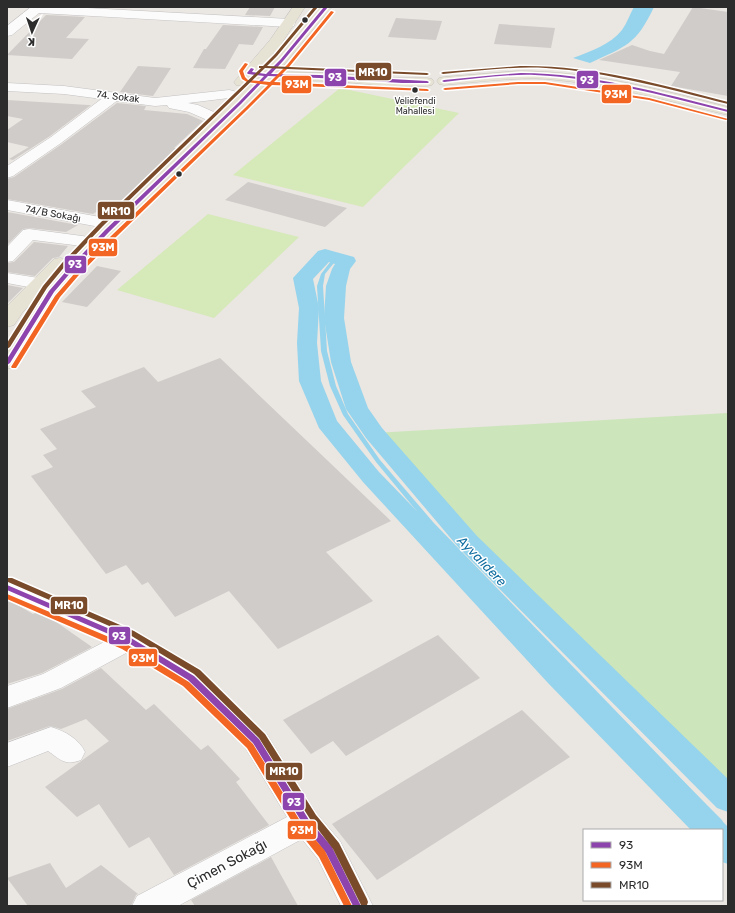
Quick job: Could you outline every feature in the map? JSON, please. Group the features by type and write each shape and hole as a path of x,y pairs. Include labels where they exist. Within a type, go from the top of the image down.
{"main road":[{"path":"246,97 262,73 299,7"},
{"path":"7,363 52,291 107,231 213,121 229,94 282,60 326,7"},
{"path":"282,60 331,74 385,82 427,82 518,75 546,75 651,91 728,111"},
{"path":"262,73 331,74 431,67 508,66 568,69 618,78 651,91"},
{"path":"427,82 417,79 414,73 416,71 431,67 448,70 452,75 448,80 444,81"},
{"path":"10,313 82,242 100,222 213,121 246,97 268,86 331,74"}],"street":[{"path":"7,32 38,8 289,24"},
{"name":"74. Sokak","path":"7,87 64,90 155,102 229,94"},
{"path":"10,168 114,97"},
{"path":"155,102 193,108 213,121"},
{"name":"74/B Sokağı","path":"7,205 100,222"},
{"path":"7,257 29,234 82,242"},
{"path":"7,278 39,283"},
{"path":"7,587 128,640 191,678 256,742 306,822 329,850 357,906"},
{"path":"7,697 52,680 128,640"},
{"path":"7,755 51,738 71,752"},
{"name":"Çimen Sokağı","path":"148,906 306,822"}],"green space":[{"path":"340,88 459,113 363,207 233,175"},
{"path":"208,214 299,237 214,318 117,290"},
{"path":"728,413 728,799 468,542 374,433"}],"water":[{"path":"634,7 654,7 648,20 629,43 590,63 573,58 600,47 612,40 622,30"}],"building":[{"path":"250,7 275,7 270,16 245,15"},
{"path":"693,7 728,12 728,96 671,86 680,72 599,60 632,45 664,54"},
{"path":"46,15 85,17 66,38 89,39 72,59 7,55"},
{"path":"396,18 442,21 436,40 388,37"},
{"path":"499,24 555,28 551,48 494,44"},
{"path":"223,25 263,27 253,45 239,44 225,69 193,68 204,49 206,49"},
{"path":"138,66 171,68 153,96 120,92"},
{"path":"7,100 91,105 50,136 13,160 9,159 29,147 7,142 7,130 23,119 7,116"},
{"path":"117,103 146,106 144,110 187,114 203,121 174,148 178,148 158,169 114,207 107,205 93,214 7,199 7,179 14,177 62,144"},
{"path":"248,182 347,208 325,227 225,200"},
{"path":"7,212 78,225 66,232 29,228 23,229 7,245"},
{"path":"34,242 68,246 59,257 53,258 35,276 7,272 7,263 14,262"},
{"path":"97,266 121,271 87,307 62,302"},
{"path":"7,285 23,288 7,304"},
{"path":"220,358 391,521 326,552 373,601 278,649 229,591 175,617 148,582 142,585 126,565 106,574 31,476 53,467 43,455 57,449 40,429 96,407 81,391 144,367 158,382"},
{"path":"7,599 33,614 37,612 49,617 92,647 42,673 7,684"},
{"path":"438,635 480,678 346,756 333,741 311,754 283,720"},
{"path":"101,668 146,710 154,704 201,750 208,745 240,779 236,782 269,825 174,875 149,837 129,848 99,804 77,817 45,787 109,741 86,719 61,729 50,726 7,741 7,709 62,689"},
{"path":"522,710 570,757 377,880 332,824"},
{"path":"271,857 298,906 195,906 191,900"},
{"path":"50,863 66,888 101,865 138,894 136,895 131,906 28,906 7,878"}],"waterway":[{"path":"710,829 558,675 371,477 327,423 310,381 307,343 309,308 303,278 325,255 347,261 341,269 336,286 334,318 341,362 357,409 374,433 468,542 728,799"},
{"name":"Ayvalıdere","path":"336,258 323,274 320,286 324,351 333,386 345,414 378,461 431,524 728,832"},
{"path":"723,844 728,850"}],"transit line":[{"name":"MR10","path":"7,347 45,287 64,264 101,225 276,55 316,7"},
{"name":"93","path":"7,363 52,291 70,270 107,231 240,103 282,60 326,7"},
{"name":"93M","path":"14,367 58,296 76,275 288,66 332,12"},
{"name":"93M","path":"246,64 241,71 243,78 247,81 259,83 427,90"},
{"name":"MR10","path":"260,67 427,74"},
{"name":"MR10","path":"443,73 520,67 569,69 638,80 728,103"},
{"name":"93","path":"252,69 249,73 427,82"},
{"name":"93","path":"444,81 521,74 570,77 638,89 728,111"},
{"name":"93M","path":"445,89 518,83 545,83 649,99 726,119"},
{"name":"MR10","path":"10,580 132,633 197,672 262,736 313,817 336,846 364,902"},
{"name":"93","path":"7,587 129,640 191,678 256,741 306,822 329,850 357,906"},
{"name":"93M","path":"7,596 125,647 186,684 250,746 299,826 322,854 348,906"}],"place":[{"name":"Veliefendi Mahallesi","path":"415,90"}]}
